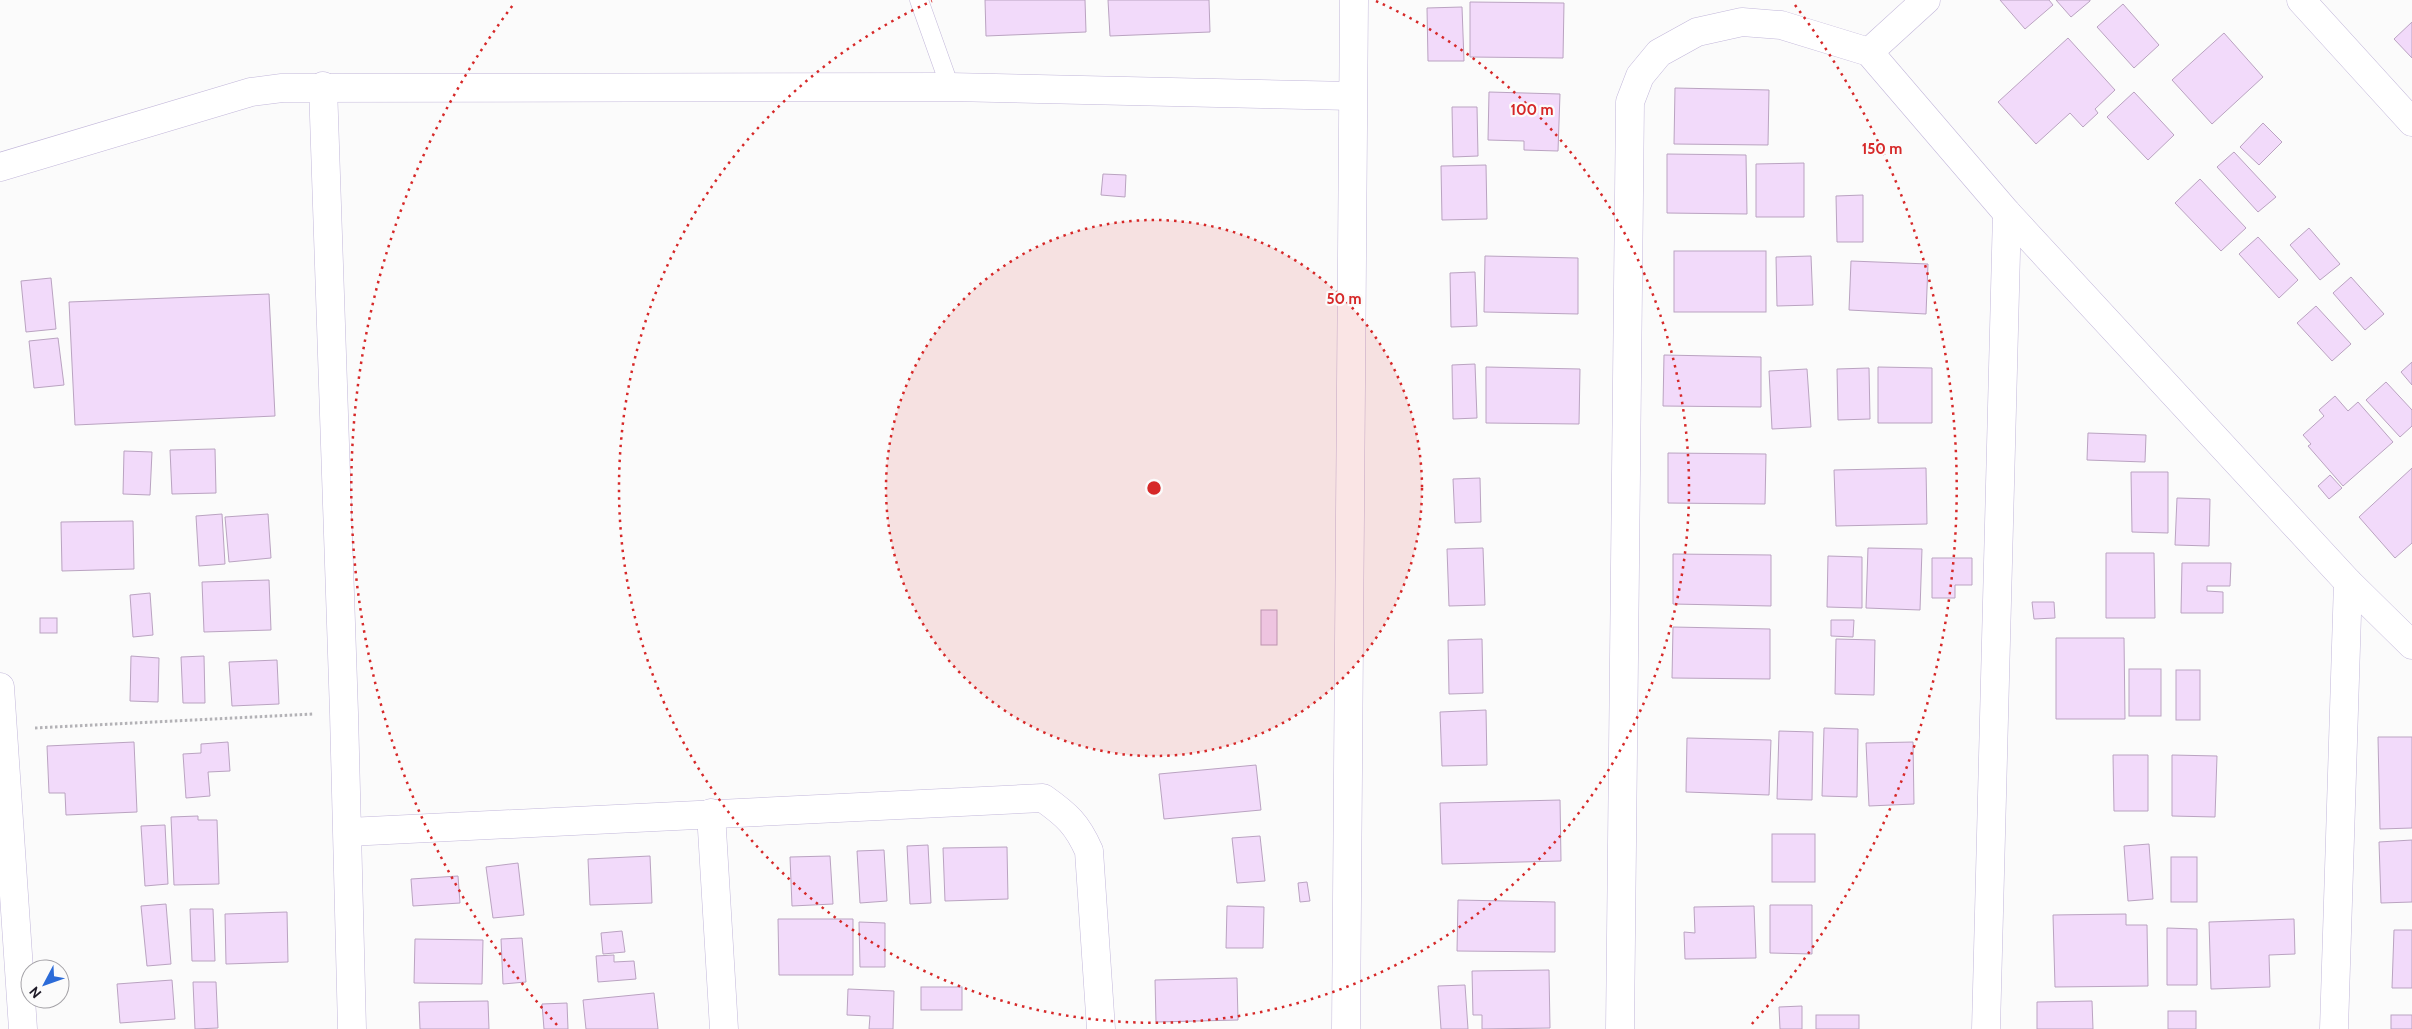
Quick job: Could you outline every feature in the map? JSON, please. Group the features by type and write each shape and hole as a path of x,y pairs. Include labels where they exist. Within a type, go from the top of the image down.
{"street":[{"path":"1346,1029 1354,0"},
{"path":"1869,52 1926,0"},
{"path":"2301,0 2412,122"},
{"path":"1620,1029 1630,102 1640,76 1659,53 1697,32 1742,22 1781,25 1869,52 2007,213 2348,582 2412,645"},
{"path":"322,86 348,832 352,1029"},
{"path":"0,167 251,92 282,88 322,86 950,87 1352,96"},
{"path":"1986,1029 2007,213"},
{"path":"2334,1029 2348,582"},
{"path":"0,688 24,1029"},
{"path":"348,832 1043,798 1064,812 1079,829 1089,851 1101,1029"},
{"path":"712,813 724,1029"}],"lane":[{"path":"920,0 950,87"}],"path":[{"path":"4,730 344,713"}],"building":[{"path":"985,0 1085,0 1086,32 986,36"},
{"path":"1108,0 1209,0 1210,32 1110,36"},
{"path":"2000,0 2049,0 2053,5 2025,29"},
{"path":"2056,0 2090,0 2090,1 2071,17"},
{"path":"1470,2 1564,3 1563,58 1470,57"},
{"path":"2123,4 2159,45 2134,68 2097,27"},
{"path":"1462,7 1464,61 1428,61 1427,8"},
{"path":"2412,22 2412,58 2394,39"},
{"path":"2224,33 2263,77 2212,124 2172,80"},
{"path":"2068,38 2115,90 2095,109 2098,113 2083,127 2070,113 2036,144 1998,102"},
{"path":"1675,88 1769,90 1768,145 1674,144"},
{"path":"1489,92 1560,94 1558,151 1524,150 1524,141 1488,140"},
{"path":"2134,92 2174,135 2148,160 2107,117"},
{"path":"1452,107 1477,107 1478,156 1453,157"},
{"path":"2263,123 2282,142 2259,165 2240,147"},
{"path":"2234,152 2276,197 2258,212 2217,167"},
{"path":"1667,154 1746,155 1747,214 1667,213"},
{"path":"1804,163 1804,217 1756,217 1756,164"},
{"path":"1486,165 1487,219 1442,220 1441,166"},
{"path":"1103,174 1126,175 1125,197 1101,195"},
{"path":"2200,179 2246,228 2221,251 2175,203"},
{"path":"1863,195 1863,242 1837,242 1836,196"},
{"path":"2309,228 2340,264 2320,280 2290,245"},
{"path":"2258,237 2298,280 2279,298 2239,254"},
{"path":"1674,251 1766,251 1766,312 1674,312"},
{"path":"1485,256 1578,258 1578,314 1484,312"},
{"path":"1811,256 1813,305 1777,306 1776,257"},
{"path":"1851,261 1928,264 1926,314 1849,310"},
{"path":"1475,272 1477,326 1451,327 1450,273"},
{"path":"2351,277 2384,314 2365,330 2333,293"},
{"path":"51,278 56,329 26,332 21,281"},
{"path":"269,294 275,416 75,425 69,302"},
{"path":"2316,306 2351,344 2332,361 2297,323"},
{"path":"58,338 64,385 34,388 29,341"},
{"path":"1664,355 1761,357 1761,407 1663,406"},
{"path":"2412,362 2412,385 2401,372"},
{"path":"1475,364 1477,418 1453,419 1452,365"},
{"path":"1486,367 1580,369 1579,424 1486,423"},
{"path":"1878,367 1932,368 1932,423 1878,423"},
{"path":"1869,368 1870,419 1838,420 1837,369"},
{"path":"1807,369 1811,427 1772,429 1769,371"},
{"path":"2386,382 2412,410 2412,426 2400,437 2366,400"},
{"path":"2335,396 2348,411 2358,402 2393,442 2343,486 2308,446 2311,444 2303,435 2324,416 2319,410"},
{"path":"2088,433 2146,435 2145,462 2087,460"},
{"path":"215,449 216,493 172,494 170,450"},
{"path":"124,451 152,452 150,495 123,494"},
{"path":"1668,453 1766,454 1765,504 1668,503"},
{"path":"1926,468 1927,524 1836,526 1834,470"},
{"path":"2412,468 2412,543 2395,558 2359,517"},
{"path":"2131,472 2168,472 2168,533 2132,532"},
{"path":"2330,475 2342,488 2329,499 2318,486"},
{"path":"1480,478 1481,522 1455,523 1453,479"},
{"path":"2177,498 2210,499 2209,546 2175,545"},
{"path":"222,514 225,564 199,566 196,516"},
{"path":"268,514 271,558 229,562 225,517"},
{"path":"133,521 134,569 62,571 61,522"},
{"path":"1483,548 1485,605 1449,606 1447,549"},
{"path":"1868,548 1922,549 1920,610 1866,608"},
{"path":"2106,553 2154,553 2155,618 2106,618"},
{"path":"1673,554 1771,555 1771,606 1673,604"},
{"path":"1828,556 1862,557 1862,608 1827,607"},
{"path":"1932,558 1972,558 1972,585 1955,585 1955,598 1932,598"},
{"path":"2182,563 2231,563 2230,586 2207,586 2207,591 2223,592 2223,613 2181,613"},
{"path":"269,580 271,630 204,632 202,582"},
{"path":"150,593 153,635 133,637 130,595"},
{"path":"2032,602 2054,602 2055,618 2034,619"},
{"path":"1261,610 1277,610 1277,645 1261,645"},
{"path":"40,618 57,618 57,633 40,633"},
{"path":"1831,620 1854,620 1853,637 1831,636"},
{"path":"1673,627 1770,629 1770,679 1672,678"},
{"path":"2056,638 2124,638 2125,719 2056,719"},
{"path":"1482,639 1483,693 1449,694 1448,640"},
{"path":"1836,639 1875,640 1874,695 1835,694"},
{"path":"131,656 159,658 158,702 130,701"},
{"path":"204,656 205,703 183,703 181,657"},
{"path":"277,660 279,704 232,706 229,662"},
{"path":"2129,669 2161,669 2161,716 2129,716"},
{"path":"2176,670 2200,670 2200,720 2176,720"},
{"path":"1486,710 1487,765 1442,766 1440,712"},
{"path":"1824,728 1858,729 1857,797 1822,796"},
{"path":"1779,731 1813,732 1812,800 1777,799"},
{"path":"2378,737 2412,737 2412,828 2380,829"},
{"path":"1687,738 1771,740 1769,795 1686,792"},
{"path":"134,742 137,812 66,815 65,793 49,793 47,746"},
{"path":"228,742 230,771 208,772 210,796 186,798 183,754 201,753 201,744"},
{"path":"1913,742 1914,804 1869,806 1866,743"},
{"path":"2113,755 2148,755 2148,811 2114,811"},
{"path":"2172,755 2217,756 2215,817 2172,816"},
{"path":"1256,765 1261,810 1164,819 1159,774"},
{"path":"1560,800 1561,861 1442,864 1440,803"},
{"path":"198,816 198,820 217,820 219,884 174,885 171,817"},
{"path":"165,825 168,884 145,886 141,826"},
{"path":"1772,834 1815,834 1815,882 1772,882"},
{"path":"1260,836 1265,881 1237,883 1232,838"},
{"path":"2412,840 2412,902 2381,903 2379,842"},
{"path":"2149,844 2153,899 2128,901 2124,846"},
{"path":"928,845 931,903 910,904 907,846"},
{"path":"1007,847 1008,899 945,901 943,848"},
{"path":"884,850 887,901 860,903 857,851"},
{"path":"650,856 652,903 590,905 588,859"},
{"path":"830,856 833,904 792,906 790,857"},
{"path":"2171,857 2197,857 2197,902 2171,902"},
{"path":"518,863 524,915 493,918 486,867"},
{"path":"458,876 460,903 413,906 411,879"},
{"path":"1307,882 1310,901 1300,902 1298,883"},
{"path":"1458,900 1555,902 1555,952 1457,951"},
{"path":"166,904 171,964 147,966 141,906"},
{"path":"1770,905 1812,905 1812,954 1770,953"},
{"path":"1227,906 1264,907 1263,948 1226,948"},
{"path":"1754,906 1756,958 1685,959 1684,932 1695,933 1694,907"},
{"path":"190,909 213,909 215,961 192,961"},
{"path":"287,912 288,962 226,964 225,914"},
{"path":"2126,914 2126,925 2147,925 2148,986 2055,987 2053,915"},
{"path":"778,919 853,919 853,975 779,975"},
{"path":"2294,919 2295,954 2269,955 2270,987 2211,989 2209,922"},
{"path":"859,922 885,923 885,967 860,967"},
{"path":"2167,928 2197,929 2197,985 2167,985"},
{"path":"2394,930 2412,930 2412,988 2392,988"},
{"path":"622,931 625,952 603,954 601,933"},
{"path":"522,938 526,982 503,984 501,939"},
{"path":"415,939 483,940 482,984 414,983"},
{"path":"614,955 614,962 634,961 636,979 598,982 596,956"},
{"path":"1549,970 1550,1028 1482,1029 1482,1015 1473,1015 1472,971"},
{"path":"1237,978 1238,1020 1156,1022 1155,980"},
{"path":"172,980 175,1019 120,1023 117,984"},
{"path":"193,982 216,982 218,1028 195,1029"},
{"path":"1465,985 1468,1029 1441,1029 1438,986"},
{"path":"921,987 962,987 962,1010 921,1010"},
{"path":"848,989 894,991 893,1029 869,1029 870,1016 847,1015"},
{"path":"654,993 658,1029 586,1029 583,1000"},
{"path":"488,1001 489,1029 420,1029 419,1002"},
{"path":"2092,1001 2093,1029 2037,1029 2037,1002"},
{"path":"567,1003 568,1029 544,1029 542,1004"},
{"path":"1802,1006 1802,1029 1780,1029 1779,1007"},
{"path":"2168,1011 2196,1011 2196,1029 2168,1029"},
{"path":"1816,1015 1859,1015 1859,1029 1816,1029"},
{"path":"2391,1015 2412,1015 2412,1029 2391,1029"}]}
